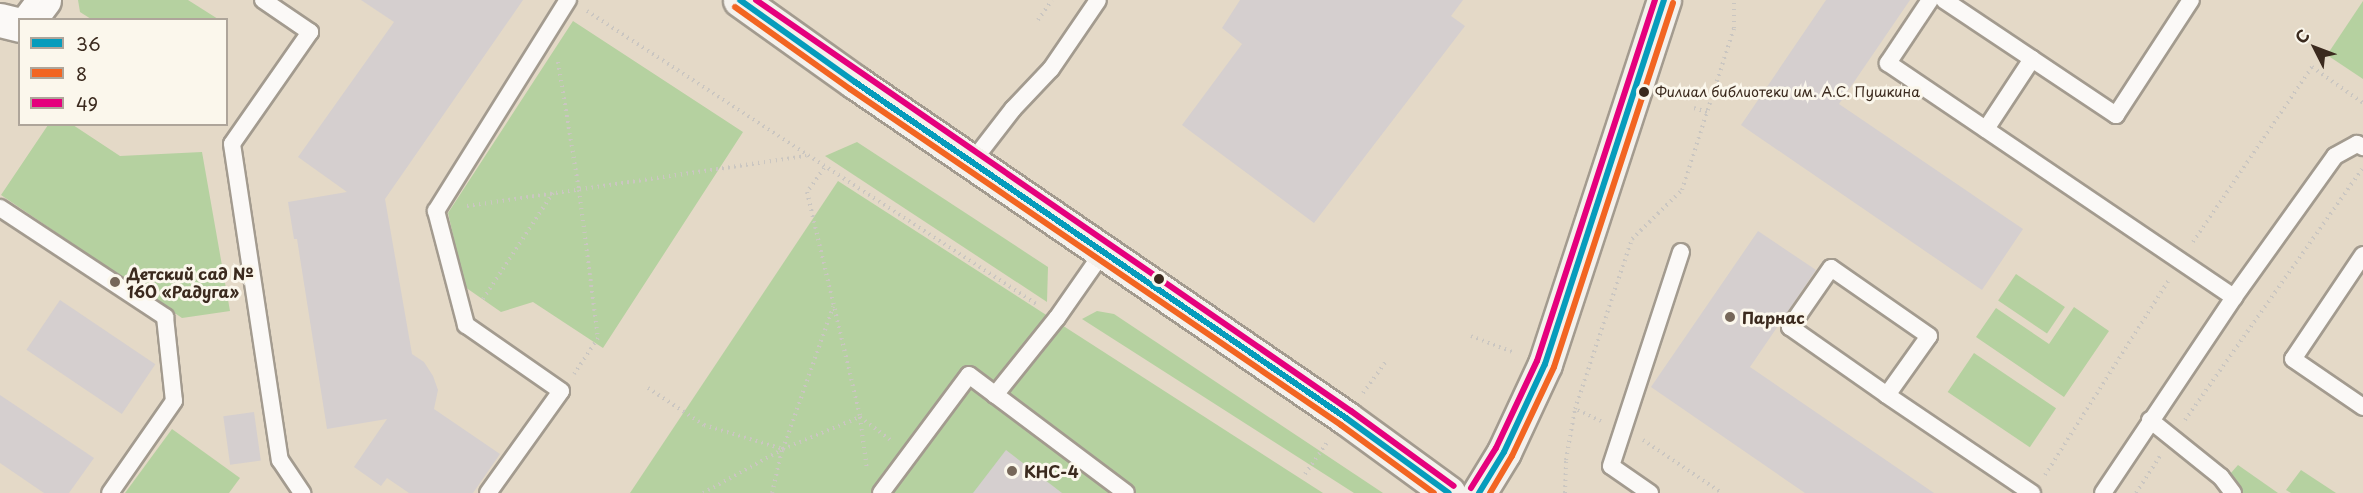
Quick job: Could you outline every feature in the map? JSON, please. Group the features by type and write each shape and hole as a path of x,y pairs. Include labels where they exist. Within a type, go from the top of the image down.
{"main road":[{"path":"740,0 1346,418 1449,493"},
{"path":"1479,493 1504,452 1545,364 1664,0"}],"street":[{"path":"30,18 44,0"},
{"path":"0,20 18,24"}],"lane":[{"path":"263,0 310,32 232,144 280,460 302,493"},
{"path":"972,162 1013,109 1051,69 1098,0"},
{"path":"1930,0 1888,63 2234,297"},
{"path":"1944,0 2116,115 2191,0"},
{"path":"488,493 561,392 466,325 436,211 552,25 575,3"},
{"path":"1986,129 2032,59"},
{"path":"2103,493 2234,297 2335,156 2356,144 2363,147"},
{"path":"0,208 165,317 174,401 110,493"},
{"path":"995,395 1057,318 1103,252"},
{"path":"1650,493 1611,466 1681,252"},
{"path":"2363,255 2293,359 2363,407"},
{"path":"1887,395 1929,336 1831,268 1790,327 1887,395 2032,493"},
{"path":"881,493 969,375 1126,493"},
{"path":"2150,420 2222,477 2233,493"}],"path":[{"path":"1038,20 1052,0"},
{"path":"575,3 824,168 1057,318"},
{"path":"552,25 579,190 598,338 561,392"},
{"path":"1694,108 1707,112"},
{"path":"436,211 806,156"},
{"path":"824,168 807,192 860,417 867,471"},
{"path":"2136,493 2173,436 2363,168"},
{"path":"466,325 553,193"},
{"path":"772,493 783,449 834,305"},
{"path":"648,388 704,425 783,449"},
{"path":"1565,493 1566,460 1575,409"},
{"path":"860,417 896,444"},
{"path":"703,493 783,449 860,417"}],"green space":[{"path":"78,0 188,0 216,18 89,18 80,12"},
{"path":"2363,1 2363,79 2327,55"},
{"path":"573,21 743,132 603,348 533,302 501,312 465,287 448,213"},
{"path":"47,126 75,126 120,156 202,152 230,311 182,318 1,195"},
{"path":"857,142 1048,267 1047,302 825,156"},
{"path":"838,181 1323,493 630,493"},
{"path":"2016,274 2065,307 2047,334 1998,301"},
{"path":"2074,307 2109,331 2064,397 1976,337 1996,308 2049,344"},
{"path":"1097,311 1114,314 1383,493 1354,493 1082,319"},
{"path":"1974,353 2056,408 2030,447 1948,392"},
{"path":"172,429 240,478 229,493 125,493"},
{"path":"2238,465 2278,493 2242,493 2230,474"},
{"path":"2301,470 2336,493 2291,493 2286,490"}],"building":[{"path":"361,0 523,0 385,199 412,354 424,362 433,376 438,390 434,409 500,454 473,493 409,493 387,478 381,486 354,467 387,419 327,429 297,239 294,239 288,202 347,192 298,157 394,22"},
{"path":"1240,0 1463,0 1451,16 1465,26 1314,223 1182,125 1242,44 1222,28"},
{"path":"1826,0 1910,0 1839,104 2023,229 1982,290 1741,125"},
{"path":"1758,231 1816,270 1750,367 1934,493 1805,493 1651,387"},
{"path":"60,300 155,364 122,414 26,350"},
{"path":"0,395 94,458 69,493 44,493 0,463"},
{"path":"254,412 261,461 230,465 223,416"},
{"name":"КНС-4","path":"1006,450 1062,493 973,493"}],"transit line":[{"name":"36","path":"740,0 855,82 1346,418 1449,493"},
{"name":"49","path":"756,0 1351,411 1454,486"},
{"name":"49","path":"1471,488 1496,448 1537,361 1655,0"},
{"name":"36","path":"1479,493 1504,452 1545,364 1664,0"},
{"name":"8","path":"1490,493 1512,456 1554,367 1673,3"},
{"name":"8","path":"735,7 850,89 1341,425 1434,493"}],"place":[{"name":"Филиал библиотеки им. А.С. Пушкина","path":"1644,92"},
{"name":"Детский сад № 160 «Радуга»","path":"115,282"},
{"name":"Парнас","path":"1730,317"},
{"name":"КНС-4","path":"1012,471"}]}
